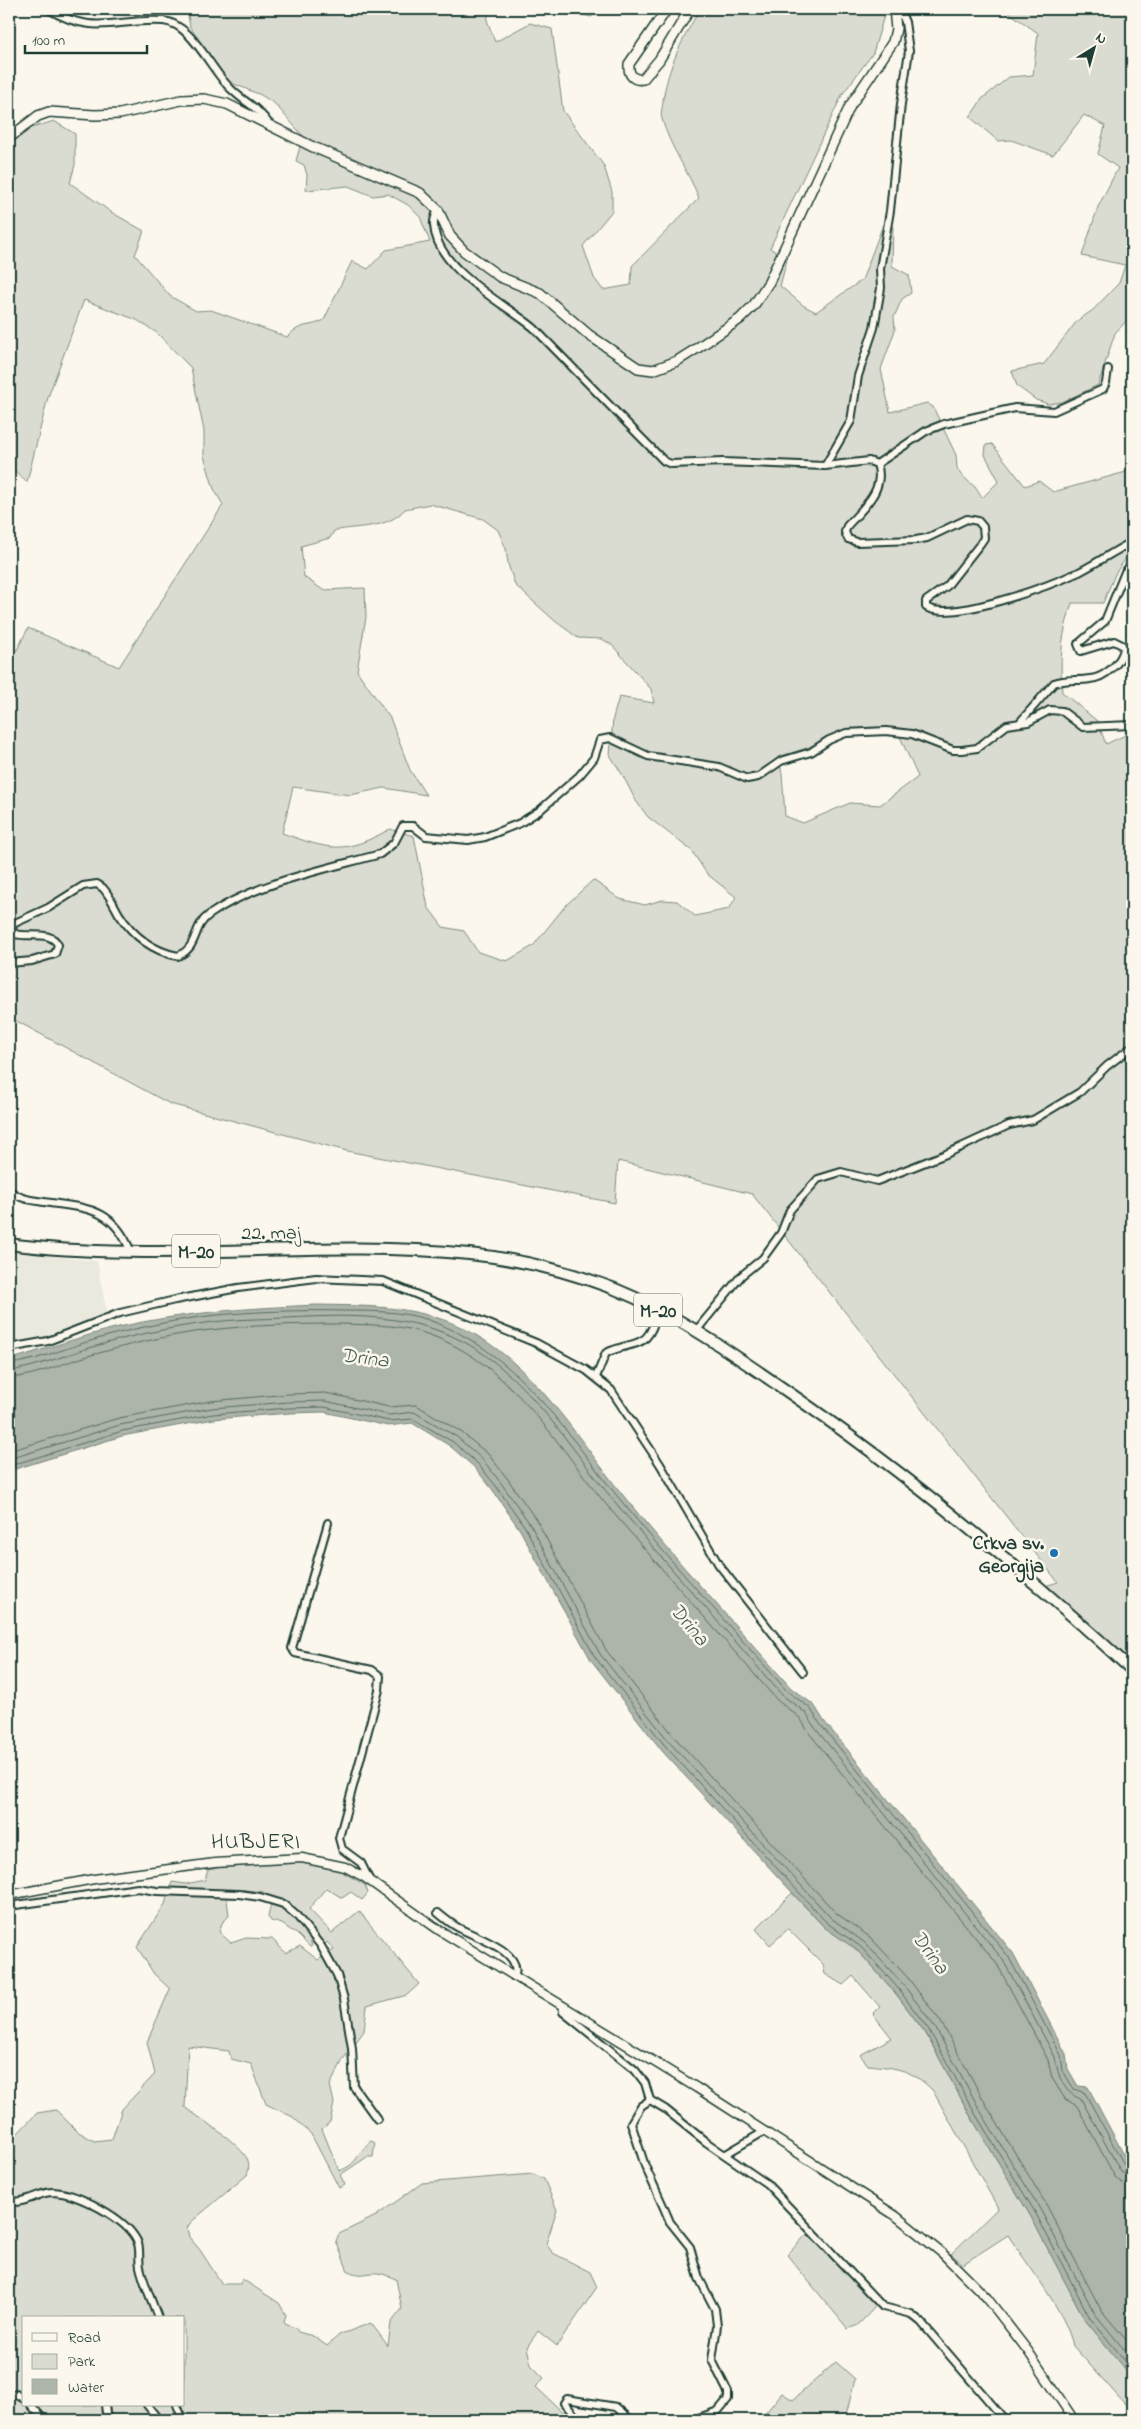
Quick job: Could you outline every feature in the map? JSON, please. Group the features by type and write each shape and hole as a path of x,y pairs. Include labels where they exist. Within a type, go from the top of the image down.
{"main road":[{"path":"667,9 629,64 628,70 632,77 638,80 644,79 659,60 690,9"},
{"path":"9,138 45,112 95,116 120,114 181,100 214,100 227,104 270,126 412,188 438,210 450,236 464,251 500,277 540,293 589,335 623,359 638,368 653,370 678,361 740,319 754,305 769,282 850,106 894,42 896,29 894,9"},
{"name":"22. maj","path":"9,1244 92,1252 383,1249 469,1254 535,1264 596,1282 658,1310"},
{"name":"M-20","path":"658,1310 696,1331 819,1413 985,1543 1132,1670"}],"street":[{"path":"48,9 84,24 164,21 178,26 190,36 230,89 254,105 270,126"},
{"path":"825,466 850,421 858,376 874,328 881,288 880,268 890,211 901,104 909,50 905,22 903,17 894,9"},
{"path":"438,210 433,224 439,242 464,276 482,292 518,314 534,328 664,461 671,464 722,462 825,466 869,460 877,464 879,472 877,490 847,526 845,532 848,539 857,542 916,540 927,538 968,519 978,521 983,527 984,538 947,586 926,601 926,607 932,610 944,612 963,609 1042,588 1078,573 1132,542"},
{"path":"877,464 926,431 944,424 1015,408 1054,411 1103,389 1108,369"},
{"path":"1021,721 1054,683 1093,679 1111,669 1118,661 1124,648 1118,642 1114,641 1081,651 1078,644 1105,621 1125,572 1132,563"},
{"path":"9,964 32,961 55,954 58,945 54,939 45,936 15,934 12,932 12,928 15,923 48,908 83,886 91,884 103,888 127,925 143,941 156,950 178,956 191,948 200,924 208,916 228,904 271,884 380,854 394,843 403,826 413,826 426,836 468,840 485,838 520,823 540,812 588,768 603,738 610,738 648,756 719,767 747,779 754,778 781,760 811,752 829,740 846,733 886,731 912,734 953,750 962,750 977,748 1007,725 1021,721 1028,722 1054,709 1062,711 1083,727 1132,725"},
{"path":"696,1331 741,1276 763,1258 780,1233 790,1210 818,1179 841,1172 877,1181 946,1154 1010,1125 1033,1120 1080,1092 1107,1066 1132,1047"},
{"path":"9,1190 28,1200 89,1208 104,1215 124,1237 131,1252"},
{"path":"9,1348 48,1341 120,1313 175,1300 238,1288 316,1278 383,1281 536,1343 596,1377 611,1390 660,1464 719,1565 804,1672"},
{"path":"596,1377 606,1353 645,1341 654,1328 658,1310"},
{"path":"328,1523 292,1650 306,1656 372,1670 380,1676 379,1690 339,1838 342,1849 358,1859 370,1882"},
{"path":"9,1895 94,1879 215,1863 302,1858 345,1867 439,1930 867,2196 943,2254 987,2298 1014,2332 1074,2420"},
{"path":"9,1906 138,1888 157,1891 239,1894 284,1904 297,1916 321,1946 337,1975 344,1999 352,2048 354,2086 377,2119"},
{"path":"438,1913 455,1926 505,1952 514,1962 516,1969 514,1977"},
{"path":"562,2005 563,2012 634,2070 645,2083 650,2100 767,2184 883,2307 911,2314 921,2322 1005,2420"},
{"path":"650,2100 641,2106 631,2123 645,2166 670,2222 690,2247 699,2278 715,2309 717,2326 712,2360 728,2392 728,2399 718,2411 693,2420"},
{"path":"726,2154 765,2131"},
{"path":"9,2202 23,2202 44,2193 68,2194 95,2205 114,2219 136,2239 140,2267 157,2316"},
{"path":"9,2398 16,2394 22,2398"},
{"path":"579,2420 564,2403 567,2399 616,2407 631,2420"},
{"path":"31,2406 44,2420"},
{"path":"105,2406 107,2420"},
{"path":"148,2406 159,2420"},
{"path":"177,2406 183,2420"}],"shaded area":[{"path":"9,1252 97,1261 107,1315 52,1336 9,1344"}],"green space":[{"path":"187,9 490,9 487,20 495,42 530,23 552,29 563,111 604,166 612,192 612,211 583,246 594,278 603,290 631,285 632,266 699,198 665,129 661,114 665,88 672,64 700,9 886,9 873,53 842,95 770,248 787,260 780,286 804,306 816,312 862,280 884,222 893,227 892,266 909,275 911,293 902,299 894,317 895,330 881,369 890,412 927,403 933,407 956,455 957,468 961,475 975,487 982,498 999,481 985,455 986,445 992,444 1025,486 1039,481 1053,492 1126,472 1132,435 1132,550 1116,572 1103,603 1072,603 1063,637 1061,667 1062,692 1097,721 1106,744 1132,732 1132,1677 1101,1637 1045,1586 1058,1582 752,1194 618,1161 615,1203 347,1151 170,1104 9,1017 9,648 17,650 28,628 119,667 223,505 214,489 204,456 204,431 191,368 157,333 137,320 84,300 48,397 27,482 9,465 9,135 54,121 75,134 75,165 70,183 111,212 144,231 135,255 170,296 196,311 211,310 287,337 301,327 324,320 352,261 368,269 386,250 430,242 420,217 408,205 388,194 373,196 348,186 306,190 307,175 304,165 296,161 303,136 275,104 261,95 229,82 190,27","holes":["430,504 483,519 498,530 506,549 508,564 515,585 555,621 578,638 602,639 612,645 651,689 654,703 619,697 613,718 610,755 636,801 648,817 692,851 707,874 736,897 729,909 695,916 677,901 662,900 645,905 620,899 593,880 566,905 533,946 507,961 478,952 464,931 443,927 428,907 414,836 390,829 360,843 337,847 313,843 282,833 293,787 350,795 384,788 426,795 410,770 390,718 357,671 366,617 365,588 323,590 304,577 301,546 330,538 334,531 381,524 398,516 405,509","891,728 901,739 918,777 880,805 850,803 803,823 785,816 782,773 778,757 807,748 843,730"]},
{"path":"573,9 603,9 591,17 576,13"},
{"path":"1004,9 1132,9 1132,315 1115,333 1098,385 1062,402 1048,404 1036,400 1017,386 1012,371 1044,364 1077,321 1093,310 1119,283 1125,265 1082,256 1098,207 1118,168 1098,154 1105,126 1084,115 1053,155 1011,140 998,141 970,117 982,99 1009,77 1033,75 1038,33"},
{"path":"299,1861 339,1870 365,1885 368,1893 362,1900 351,1892 342,1898 326,1888 309,1909 332,1933 359,1911 419,1984 407,1995 367,2006 364,2031 344,2058 330,2085 334,2103 330,2122 322,2129 339,2171 350,2165 371,2141 375,2143 373,2157 367,2157 340,2175 345,2185 339,2188 311,2134 293,2117 266,2104 251,2064 231,2059 229,2051 188,2046 185,2107 218,2130 241,2150 249,2166 247,2175 191,2222 187,2228 189,2237 200,2250 222,2284 240,2284 242,2279 279,2303 286,2315 284,2321 286,2325 296,2328 298,2332 313,2336 327,2346 339,2335 371,2323 388,2346 391,2323 402,2309 396,2279 378,2273 358,2274 348,2271 336,2241 339,2234 376,2216 422,2183 533,2174 544,2179 557,2210 546,2244 553,2253 590,2272 597,2287 557,2346 538,2331 527,2347 531,2365 544,2378 536,2387 571,2420 9,2420 9,2128 17,2134 37,2113 56,2110 77,2131 94,2141 112,2139 122,2109 155,2074 147,2042 170,1989 154,1974 137,1947 165,1904 172,1882 186,1884 205,1880 208,1870 225,1866","holes":["226,1891 264,1892 264,1902 271,1903 268,1917 271,1921 282,1924 298,1935 310,1947 312,1946 310,1940 317,1938 324,1945 327,1942 334,1950 318,1960 300,1946 286,1953 272,1939 246,1938 231,1943 219,1932 222,1923 229,1916"]},
{"path":"792,1893 824,1927 857,1950 893,1990 926,2034 971,2117 1030,2215 1085,2320 1132,2377 1132,2412 1073,2346 1055,2304 1008,2235 963,2264 951,2254 998,2208 933,2091 911,2074 887,2067 868,2065 860,2055 892,2038 873,2014 880,2007 853,1976 843,1985 825,1974 823,1964 788,1929 770,1945 756,1929"},
{"path":"807,2234 877,2305 858,2325 848,2329 787,2255"},
{"path":"836,2362 855,2379 845,2420 750,2420 763,2416 782,2393 793,2400"}],"water":[{"name":"Drina","path":"316,1305 390,1308 426,1314 461,1327 510,1359 550,1401 642,1519 684,1568 791,1688 814,1705 824,1721 1013,1953 1066,2054 1068,2069 1078,2086 1088,2087 1132,2170 1132,2377 1085,2320 1030,2215 971,2117 926,2033 893,1990 857,1950 824,1927 663,1752 591,1660 520,1530 492,1489 475,1468 450,1446 412,1423 388,1426 324,1412 290,1413 214,1419 122,1436 9,1471 9,1360 91,1334 143,1322 217,1312"}],"place":[{"name":"Crkva sv. Georgija","path":"1054,1553"}],"district":[{"name":"HUBJERI","path":"256,1840"}]}
